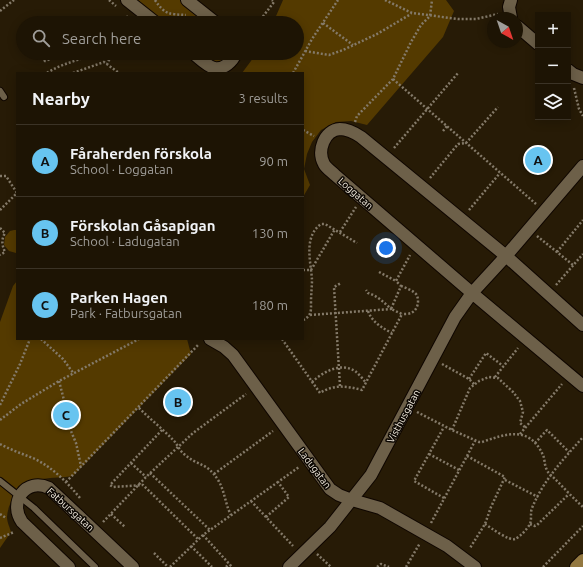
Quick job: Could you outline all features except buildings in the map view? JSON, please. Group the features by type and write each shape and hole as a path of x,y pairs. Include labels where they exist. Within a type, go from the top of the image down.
{"street":[{"path":"127,0 147,16"},
{"path":"187,0 207,16"},
{"path":"523,31 535,41"},
{"path":"202,60 210,66 217,68 226,65 231,60"},
{"name":"Loggatan","path":"351,131 340,129 332,132 324,140 321,150 324,164 416,245 583,386"},
{"path":"351,131 361,137 506,256 583,325"},
{"path":"506,256 583,166"},
{"name":"Visthusgatan","path":"289,567 330,527 371,475 456,317 472,293 506,256"},
{"name":"Ladugatan","path":"212,340 224,346 233,355 330,489 339,495 352,500 380,508 425,533 464,558 475,567"},
{"name":"Fatbursgatan","path":"19,496 30,487 44,485 49,488 133,567"},
{"path":"19,496 16,511 22,522 69,567"},
{"path":"576,567 583,560"}],"lane":[{"path":"0,91 4,97"},
{"path":"0,481 34,508 95,567"}],"path":[{"path":"0,11 14,0"},
{"path":"155,0 161,9 169,14 190,16"},
{"path":"263,16 274,2 272,0"},
{"path":"304,54 338,0"},
{"path":"385,0 412,13 458,19 476,19 511,10"},
{"path":"351,131 357,116 393,79 417,31 430,16 432,0"},
{"path":"306,51 329,54 377,34 412,13"},
{"path":"323,23 353,45"},
{"path":"49,72 61,65 77,60"},
{"path":"107,64 109,60"},
{"path":"294,72 301,60"},
{"path":"77,72 104,62 118,72"},
{"path":"386,158 458,73"},
{"path":"576,75 574,89 579,109 583,116"},
{"path":"393,79 544,211"},
{"path":"422,187 458,144 466,143 498,107"},
{"path":"443,132 447,126"},
{"path":"461,219 500,173"},
{"path":"0,176 6,176 16,191"},
{"path":"0,210 16,194"},
{"path":"340,232 362,198"},
{"path":"557,252 583,220"},
{"path":"310,315 312,286 310,246 316,228 323,223 357,243"},
{"path":"0,228 5,234 2,238 2,245 5,252 0,255"},
{"path":"311,270 335,229"},
{"path":"529,230 573,265"},
{"path":"396,281 416,245"},
{"path":"548,294 583,254"},
{"path":"304,270 311,270"},
{"path":"366,290 391,309 402,314 409,314 415,311 418,302 416,295 396,281 379,272"},
{"path":"340,386 334,287 341,282"},
{"path":"391,309 402,286"},
{"path":"304,319 310,315 391,309"},
{"path":"368,311 370,317 392,333"},
{"path":"283,340 320,393 332,387 340,386 362,390 402,314"},
{"path":"495,377 526,338"},
{"path":"0,405 20,364 30,340"},
{"path":"42,340 63,359 74,374"},
{"path":"0,420 21,404 137,340"},
{"path":"66,482 204,340"},
{"path":"469,379 486,353 504,366"},
{"path":"433,359 469,379 474,384"},
{"path":"312,382 326,370 346,368 355,371 366,383"},
{"path":"520,434 570,374"},
{"path":"452,430 466,394 474,384 485,378 495,377 502,381 520,401 523,412 520,423 526,428"},
{"path":"59,382 65,404 66,419 76,443 81,466"},
{"path":"100,525 150,473 192,433 256,387"},
{"path":"407,407 475,441 482,442 504,435 520,434 530,438 542,454 547,470 550,474 583,507"},
{"path":"138,408 189,458 207,467 214,474 223,489 226,507 231,515"},
{"path":"214,474 283,423"},
{"path":"444,426 414,481 444,498"},
{"path":"162,430 110,485 113,487 143,485 198,539"},
{"path":"535,443 547,430 569,452"},
{"path":"485,524 513,539 520,536 530,524 532,510 550,474 583,436"},
{"path":"406,567 475,441"},
{"path":"429,454 459,470"},
{"path":"467,456 505,477 505,480 538,497"},
{"path":"154,553 169,567 202,535 309,460"},
{"path":"131,463 146,477"},
{"path":"150,473 210,530"},
{"path":"464,558 485,524 491,506 505,480"},
{"path":"266,517 289,497 278,482"},
{"path":"530,524 535,526 538,525 569,494"},
{"path":"251,501 266,517 306,551 330,567"},
{"path":"111,514 126,527"},
{"path":"543,567 583,526"},
{"path":"202,535 231,566"},
{"path":"191,546 212,567"},
{"path":"377,567 381,564 389,567"},
{"path":"226,567 231,566"}],"shaded area":[{"path":"132,0 182,0 202,16 152,16"},
{"path":"283,0 446,0 454,11 443,37 367,125 351,121 336,122 321,130 312,142 307,154 304,169 304,72 243,72 252,60 304,60 304,16 276,16"},
{"path":"210,60 227,60 216,64"},
{"path":"304,169 310,185 304,195"},
{"path":"16,230 16,253 9,251 4,245 5,237 10,231"},
{"path":"16,282 16,340 187,340 191,354 73,476 46,478 36,481 24,487 14,497 8,510 7,517 11,532 0,548 0,322 13,286"}],"place":[{"name":"Fåraherden förskola","path":"538,160"},
{"name":"Förskolan Gåsapigan","path":"178,402"},
{"name":"Parken Hagen","path":"66,415"}]}
